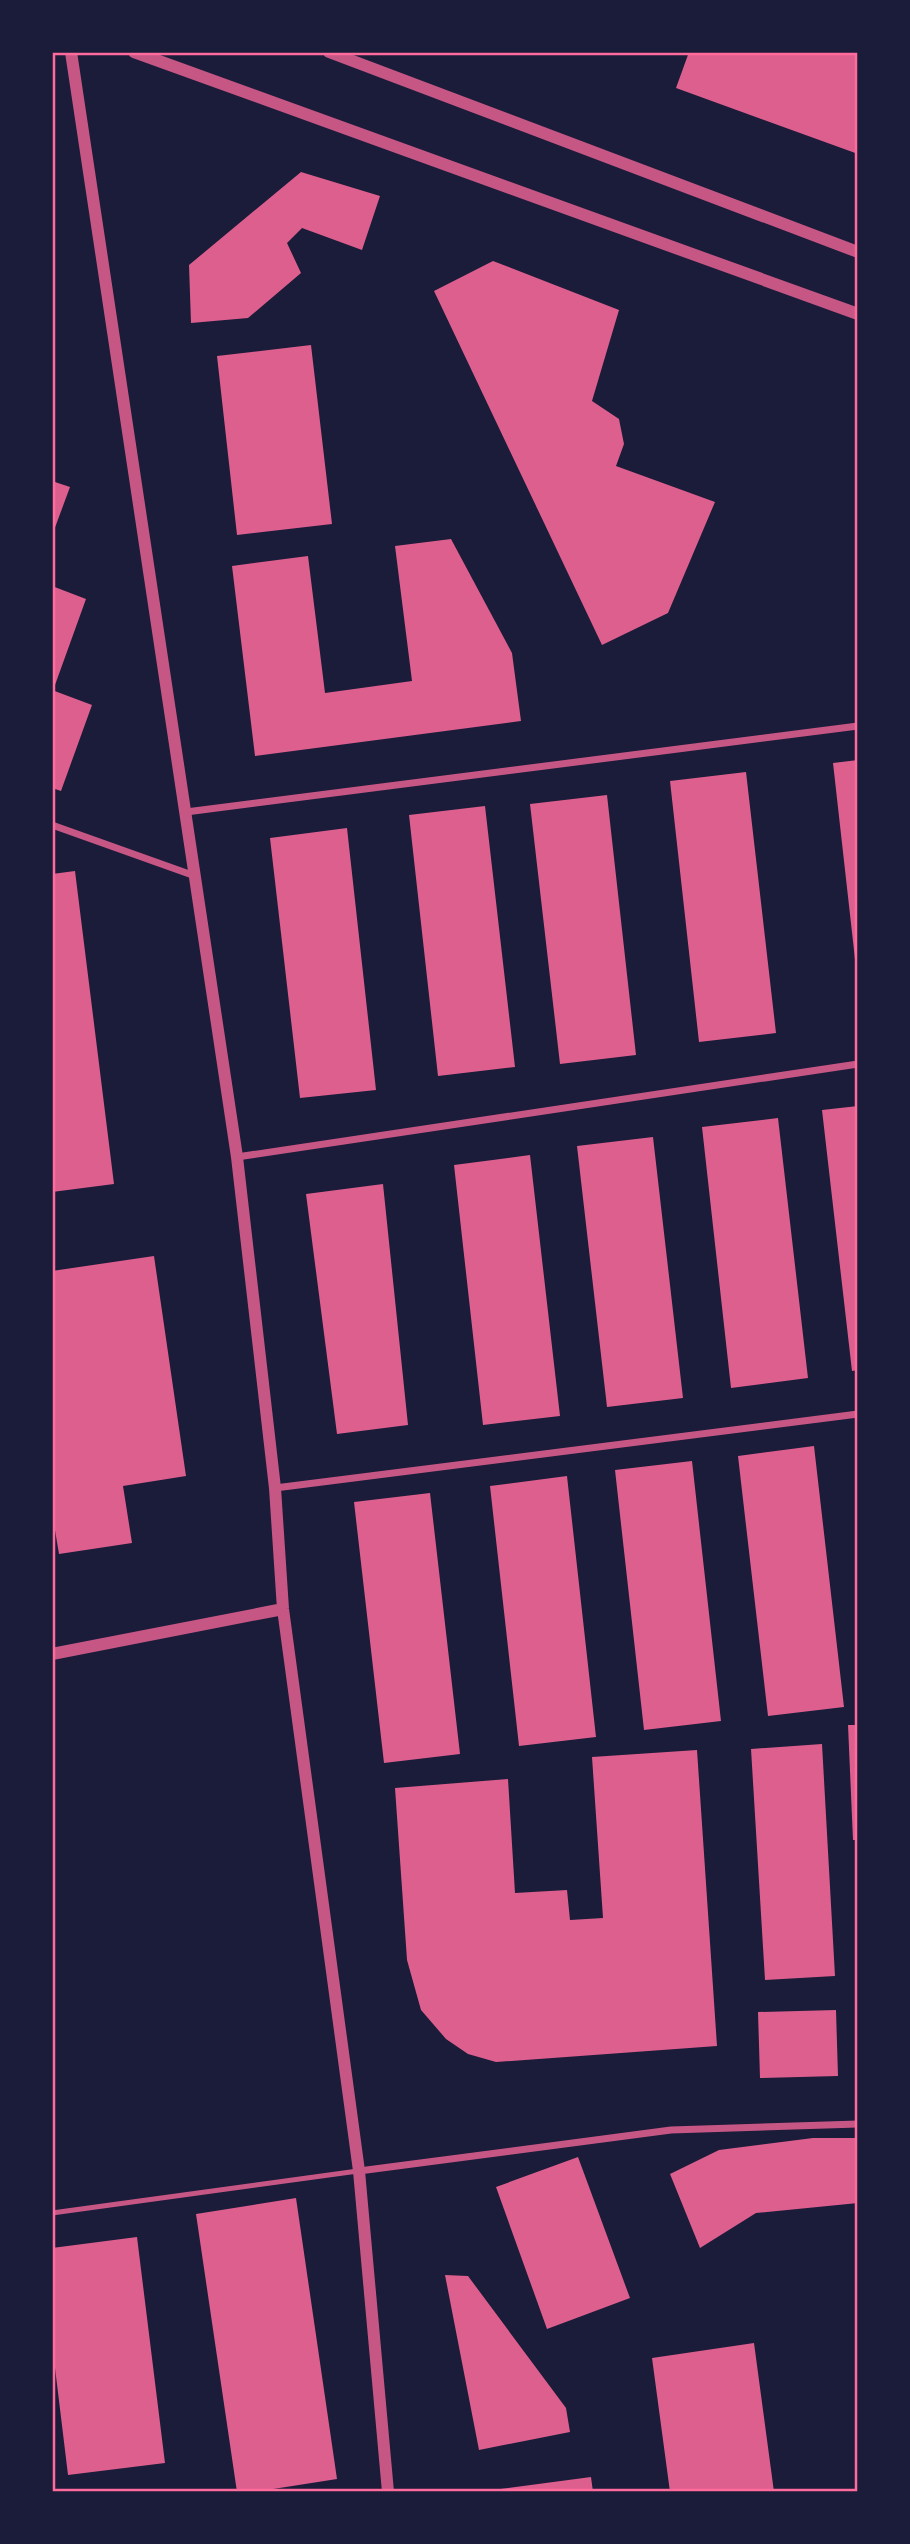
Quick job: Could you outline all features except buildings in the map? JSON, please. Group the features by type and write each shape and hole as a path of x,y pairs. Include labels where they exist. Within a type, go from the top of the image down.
{"street":[{"path":"71,52 237,1157 275,1488 283,1609 359,2171 388,2491"},
{"path":"134,52 858,314"},
{"path":"329,52 858,252"},
{"path":"186,812 858,726"},
{"path":"52,825 195,876"},
{"path":"237,1157 858,1064"},
{"path":"275,1488 858,1414"},
{"path":"52,1654 283,1609"},
{"path":"359,2171 671,2130 858,2124"}],"lane":[{"path":"52,2213 359,2171"}]}
